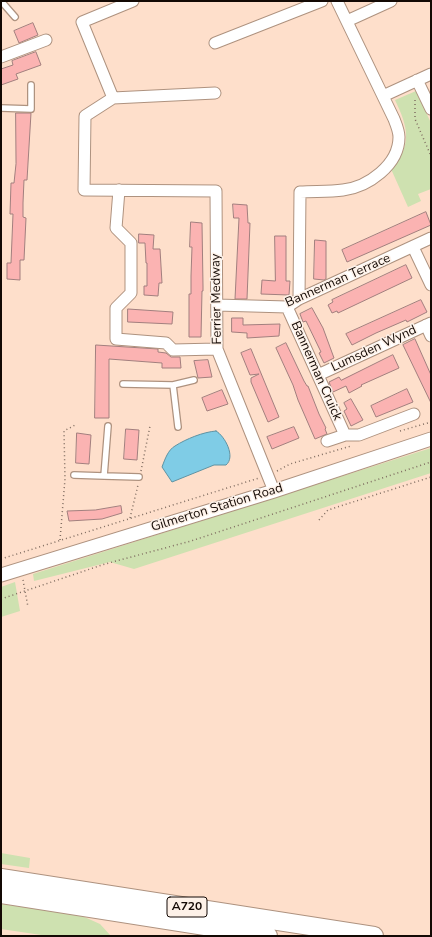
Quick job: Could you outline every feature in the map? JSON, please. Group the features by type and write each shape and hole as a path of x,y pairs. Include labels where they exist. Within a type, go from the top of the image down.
{"highway":[{"name":"A720","path":"1,878 374,936"},
{"name":"A720","path":"1,894 268,936"}],"street":[{"path":"113,98 82,22 133,1"},
{"path":"215,43 322,1"},
{"path":"299,299 300,192 343,190 358,187 373,178 388,165 396,152 399,136 394,119 337,1"},
{"path":"346,21 391,1"},
{"path":"1,57 46,40"},
{"path":"383,96 431,74"},
{"path":"417,80 431,109"},
{"path":"215,93 113,98 85,116 84,190 119,190 116,228 130,243 131,293 116,308 116,339 166,344 173,350 217,349"},
{"name":"Ferrier Medway","path":"119,190 216,191 217,349 274,491"},
{"name":"Bannerman Terrace","path":"217,306 287,307 299,299 431,238"},
{"path":"413,247 431,285"},
{"name":"Bannerman Cruick","path":"287,307 345,435"},
{"path":"428,324 431,336"},
{"name":"Lumsden Wynd","path":"318,375 428,324"},
{"name":"Bannerman Cruick","path":"327,441 345,435 359,435 414,414"},
{"name":"Gilmerton Station Road","path":"1,575 274,491 431,438"}],"lane":[{"path":"1,1 14,17"},
{"path":"1,108 30,109 31,85"},
{"path":"123,384 173,385 194,380"},
{"path":"173,385 178,427"},
{"path":"104,476 108,426"},
{"path":"74,476 139,477"}],"path":[{"path":"417,80 414,103 415,118 431,156"},
{"path":"396,432 431,422"},
{"path":"60,540 65,479 64,430 77,424"},
{"path":"1,559 268,475 290,464 353,445"},
{"path":"1,599 105,564 191,540 431,462"},
{"path":"319,520 328,510 431,477"},
{"path":"21,568 28,607"}],"green space":[{"path":"416,91 431,123 431,189 418,194 421,201 408,207 391,169 403,152 406,136 403,119 395,100"},
{"path":"431,448 431,473 134,569 110,562 34,581 33,574"},
{"path":"15,582 20,611 1,617 1,587"},
{"path":"1,853 30,858 29,868 1,864"},
{"path":"1,904 80,915 100,924 111,936 48,936 1,929"}],"water":[{"path":"216,431 223,437 230,452 229,461 226,465 214,465 172,482 162,467 170,450 189,438"}],"building":[{"path":"33,23 38,35 19,43 14,31"},
{"path":"36,52 41,65 16,74 18,79 1,85 1,69 13,65 12,61"},
{"path":"16,113 31,113 27,180 24,180 23,217 26,218 24,260 20,260 20,280 7,279 7,263 11,263 13,214 10,214 11,183 14,183 16,164"},
{"path":"233,204 247,205 248,223 250,223 247,299 235,299 239,218 234,218"},
{"path":"426,212 431,225 347,262 342,250"},
{"path":"191,222 202,223 203,291 201,337 189,337 189,294 191,294 192,247 190,247"},
{"path":"139,234 154,235 153,249 160,249 162,283 159,283 158,296 144,295 144,286 147,286 147,263 145,243 139,243"},
{"path":"275,236 286,236 286,281 290,281 289,295 261,294 262,280 275,281"},
{"path":"315,240 326,241 326,279 324,280 314,279"},
{"path":"406,265 412,278 338,313 337,311 332,313 328,305 333,302 332,300"},
{"path":"421,300 427,312 407,322 406,320 376,333 352,345 346,334"},
{"path":"312,308 323,328 334,358 324,363 319,353 321,352 306,321 303,322 300,314"},
{"path":"128,309 173,312 172,324 128,322"},
{"path":"232,318 243,318 243,325 280,324 279,336 247,338 247,333 232,332"},
{"path":"415,339 431,375 431,403 403,345"},
{"path":"286,343 304,381 308,386 326,428 327,434 315,439 276,348"},
{"path":"96,345 158,349 158,352 166,353 171,357 180,357 181,368 162,368 162,363 109,359 109,418 95,418"},
{"path":"251,349 279,417 268,422 251,382 251,378 259,374 250,375 241,353"},
{"path":"393,355 399,368 361,385 362,386 349,393 346,386 333,392 329,382 339,377 341,380"},
{"path":"208,360 212,377 198,378 194,361"},
{"path":"407,389 413,402 376,417 371,406"},
{"path":"222,390 228,404 207,411 202,398"},
{"path":"351,399 363,420 351,426 344,411 347,409 344,403"},
{"path":"294,427 299,438 272,449 267,437"},
{"path":"126,429 139,430 137,460 124,459"},
{"path":"77,433 91,435 89,464 76,463"},
{"path":"121,506 122,513 102,519 69,521 67,511 95,510"}]}
